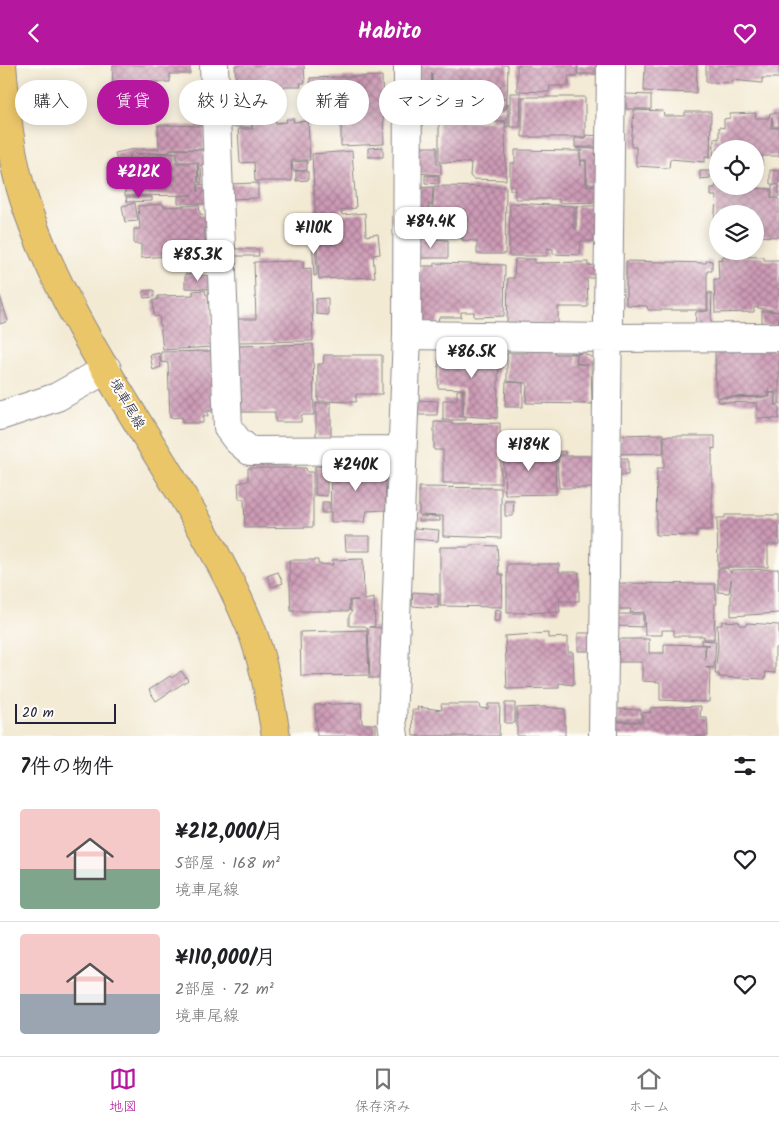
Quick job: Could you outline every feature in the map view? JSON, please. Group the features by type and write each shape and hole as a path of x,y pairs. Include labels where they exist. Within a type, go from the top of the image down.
{"main road":[{"name":"境車尾線","path":"2,65 12,148 23,198 46,255 80,326 218,558 250,627 262,664 276,736"}],"street":[{"path":"214,65 228,428 237,440 250,451 402,450"},
{"path":"394,736 392,722 407,335 408,65"},
{"path":"603,736 611,65"},
{"path":"407,335 609,338 779,337"},
{"path":"0,416 57,397 107,369"}],"building":[{"path":"113,65 190,65 190,74 170,74 170,82 169,80 113,80"},
{"path":"235,65 304,65 305,80 297,80 297,87 287,87 287,80 236,80"},
{"path":"420,65 508,65 507,98 504,98 504,80 432,80 432,73 432,80 419,80"},
{"path":"517,65 577,65 577,76 568,76 569,86 550,86 549,92 517,91"},
{"path":"578,65 601,65 601,74 578,74"},
{"path":"645,65 697,65 696,93 644,91"},
{"path":"706,65 779,65 779,78 762,78 762,83 732,80 732,83 706,82"},
{"path":"382,76 382,80 379,80 379,125 383,125 384,144 341,146 341,125 369,125 369,80 310,80 310,78"},
{"path":"510,93 521,93 520,127 510,127"},
{"path":"626,94 651,95 651,109 626,109"},
{"path":"522,97 585,97 585,137 522,137"},
{"path":"504,99 507,99 506,107 504,107"},
{"path":"508,103 508,127 506,127 506,117 504,121 504,109 506,109"},
{"path":"634,110 663,111 664,116 685,116 685,112 711,112 709,157 705,156 705,162 670,159 669,168 636,166 636,147 631,147"},
{"path":"756,113 755,118 769,118 770,113 779,113 779,127 773,127 772,117 771,128 779,128 779,156 764,156 764,140 714,140 714,138 719,139 719,127 724,128 724,119 730,118 730,114"},
{"path":"287,119 294,119 293,122 297,122 297,125 308,125 310,160 291,160 292,181 255,181 254,162 240,163 238,129 253,129 252,125 287,125"},
{"path":"505,122 506,180 473,179 470,176 471,163 439,162 439,125 504,125"},
{"path":"158,125 204,126 204,149 169,149 204,150 205,165 201,165 202,183 199,183 198,162 178,162 177,152 135,154 176,153 176,163 197,163 198,192 198,185 206,184 205,204 178,203 178,196 192,195 125,196 125,169 130,168 130,155 129,166 119,169 115,153 135,149 159,149"},
{"path":"226,125 252,125 252,127 226,127"},
{"path":"586,135 601,136 601,147 575,147 575,138 586,138"},
{"path":"383,147 383,157 368,157 368,148"},
{"path":"417,147 437,147 437,164 441,164 441,175 417,173"},
{"path":"576,148 600,149 599,184 587,184 586,160 581,160 581,151 583,151"},
{"path":"515,150 579,151 581,166 581,161 586,161 586,186 599,185 599,202 559,203 559,199 515,199 515,190 510,190 510,163 515,163"},
{"path":"352,151 356,208 341,210 342,215 365,213 366,236 378,234 380,254 373,255 375,277 319,279 312,154"},
{"path":"307,161 307,170 293,171 292,162"},
{"path":"770,170 779,171 779,184 770,184"},
{"path":"296,171 308,171 308,180 296,181"},
{"path":"700,171 709,171 709,178 700,179"},
{"path":"425,175 439,176 439,184 425,183"},
{"path":"258,183 258,198 230,199 229,184"},
{"path":"772,185 779,185 779,197 772,197"},
{"path":"434,186 506,187 505,254 477,254 477,241 462,240 462,237 449,237 449,235 428,235 429,206 433,206"},
{"path":"433,187 432,205 428,204 428,214 417,214 416,188"},
{"path":"764,189 771,189 771,198 779,199 779,237 764,236 764,205 715,205 716,196 711,196 764,195"},
{"path":"126,197 152,197 152,201 127,202"},
{"path":"135,203 138,221 125,222 122,206"},
{"path":"510,203 574,206 574,229 576,229 576,206 600,206 599,241 581,241 580,255 553,254 553,249 547,248 547,256 509,256"},
{"path":"163,204 164,207 199,205 200,214 206,215 207,228 204,228 207,252 186,254 187,260 168,261 168,256 141,258 141,244 134,244 134,229 140,229 138,206"},
{"path":"312,235 315,235 317,275 314,276"},
{"path":"416,238 448,240 448,258 415,258"},
{"path":"234,249 258,249 259,256 234,256"},
{"path":"515,259 535,259 534,263 588,262 588,266 595,265 595,278 587,278 588,307 558,307 558,325 507,324 508,278 514,278"},
{"path":"707,260 712,261 712,271 707,271 707,310 648,310 647,306 626,305 626,261 706,263"},
{"path":"718,260 779,260 779,312 754,307 754,312 715,313 714,279 719,280"},
{"path":"303,261 303,269 311,268 313,341 237,342 236,319 256,319 254,262"},
{"path":"435,263 505,265 504,316 474,317 474,312 461,312 461,317 439,317 437,326 415,319 421,266 435,266"},
{"path":"185,274 211,276 210,289 185,288"},
{"path":"154,290 154,297 144,298 143,291"},
{"path":"205,290 206,295 210,295 213,347 163,350 159,316 154,317 153,300 158,300 158,296 193,295 193,291"},
{"path":"708,293 712,293 711,326 695,326 696,312 708,311"},
{"path":"0,296 8,321 0,324"},
{"path":"328,298 328,315 316,314 316,299"},
{"path":"762,311 779,312 779,326 762,326"},
{"path":"313,344 314,415 301,415 301,422 275,422 275,412 240,412 238,346"},
{"path":"573,347 596,360 591,365 592,404 526,403 527,383 507,381 507,353 528,353 528,350 554,349 555,354 576,354 576,364 588,365 577,363 577,354 581,353 570,353"},
{"path":"465,348 499,350 497,418 463,416 464,389 438,388 439,350 465,351"},
{"path":"715,349 779,349 779,404 776,404 776,392 770,393 769,388 769,396 716,397"},
{"path":"211,351 215,411 207,411 208,416 203,416 203,423 182,423 182,417 170,418 168,363 161,362 161,352"},
{"path":"159,353 161,367 153,370 150,355"},
{"path":"324,355 382,355 382,394 356,394 356,402 318,401 318,364 323,364"},
{"path":"506,382 523,383 523,407 505,407"},
{"path":"457,390 462,390 462,416 459,416 466,418 466,420 443,420 443,400 457,400"},
{"path":"770,393 775,393 775,405 779,406 779,419 756,418 757,403 719,402 718,398 770,397"},
{"path":"414,400 438,401 437,415 414,415"},
{"path":"316,403 331,403 331,437 316,437"},
{"path":"434,422 452,422 452,424 500,423 501,483 443,483 443,450 434,450"},
{"path":"663,434 663,453 620,454 620,435"},
{"path":"664,436 715,436 715,449 712,448 712,530 696,530 696,536 656,535 657,468 664,468"},
{"path":"503,446 520,446 520,452 555,451 556,494 505,495"},
{"path":"565,451 565,455 558,455 558,463 559,456 596,456 596,488 559,488 556,452"},
{"path":"619,458 628,458 628,475 619,475"},
{"path":"374,464 385,474 386,510 367,511 365,522 331,522 330,465"},
{"path":"315,466 327,467 327,496 315,495"},
{"path":"248,468 306,468 307,472 313,472 313,527 245,528 244,499 239,499 238,483 248,481"},
{"path":"419,487 501,488 501,538 443,536 443,516 419,515"},
{"path":"505,501 514,501 513,516 505,516"},
{"path":"322,502 329,502 329,513 322,513"},
{"path":"725,515 779,515 779,544 768,544 768,567 718,567 717,518 725,518"},
{"path":"420,516 440,517 440,521 419,521"},
{"path":"414,528 439,530 438,541 413,539"},
{"path":"345,536 370,536 370,551 346,551"},
{"path":"470,545 497,546 499,574 503,575 502,607 440,606 440,547 470,547"},
{"path":"363,559 364,600 374,598 375,626 369,627 383,628 382,678 368,678 370,676 368,629 365,626 349,626 349,616 352,611 350,611 350,601 358,600 349,600 349,611 291,611 289,560 318,560 318,564 333,565 332,560"},
{"path":"507,564 559,564 559,572 579,572 579,601 559,601 560,612 507,613"},
{"path":"727,568 731,573 731,570 779,569 779,613 731,616 731,579 729,593 718,592 718,569"},
{"path":"278,572 283,583 272,587 267,576"},
{"path":"619,583 715,584 717,604 715,604 714,639 704,639 704,636 674,636 674,630 662,630 662,635 645,635 644,612 630,613 631,609 618,609"},
{"path":"413,592 438,594 438,608 412,606"},
{"path":"495,609 501,610 500,621 494,621"},
{"path":"617,614 643,614 643,627 617,626"},
{"path":"722,621 740,622 739,625 746,625 747,623 779,625 779,647 775,648 775,673 766,672 765,679 719,677 719,674 715,674 718,646 717,625 722,625"},
{"path":"367,630 369,675 301,676 300,632"},
{"path":"548,633 548,638 568,637 568,652 573,652 574,685 559,683 559,688 507,689 505,636"},
{"path":"578,633 593,633 593,651 578,651"},
{"path":"617,639 649,639 649,653 664,653 664,644 705,645 705,659 706,645 710,645 701,644 701,640 716,641 714,668 705,667 710,669 709,702 660,700 660,682 642,681 642,662 616,662"},
{"path":"181,671 188,680 156,701 149,690"},
{"path":"361,703 362,724 376,724 376,736 317,736 315,705"},
{"path":"505,703 515,703 515,723 505,723"},
{"path":"441,704 479,704 480,708 488,709 488,704 500,704 499,736 413,736 412,710 418,710 417,707 442,710"},
{"path":"701,706 700,717 707,717 708,736 615,736 615,722 643,722 642,713 651,712 650,708"},
{"path":"544,707 565,709 565,736 517,736 517,708"},
{"path":"617,709 641,710 641,721 616,721"}]}
